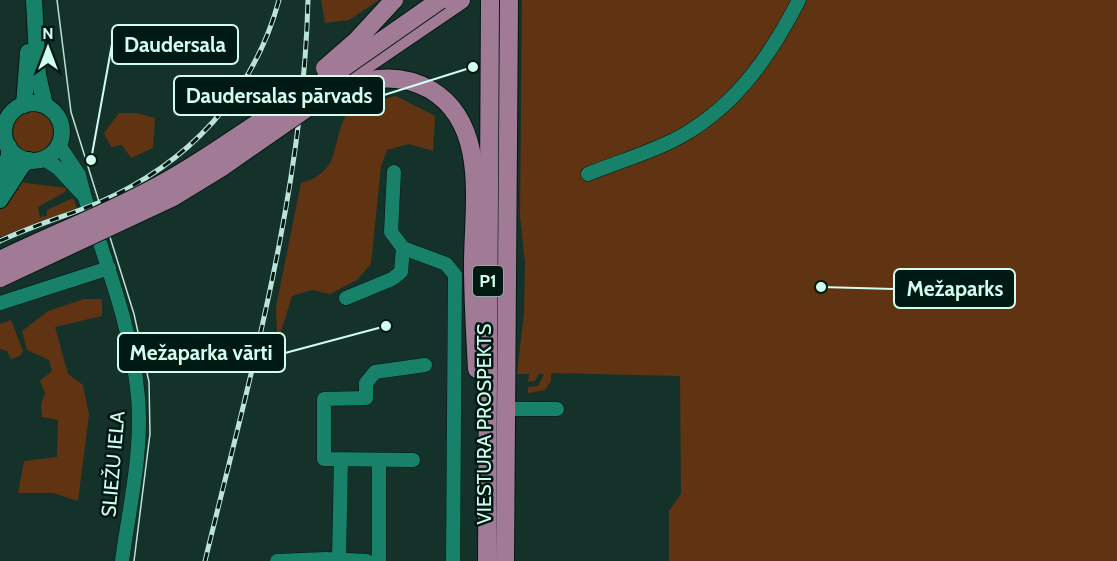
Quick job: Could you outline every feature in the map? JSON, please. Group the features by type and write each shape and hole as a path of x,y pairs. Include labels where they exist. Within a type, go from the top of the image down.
{"main road":[{"path":"280,108 356,41 394,0"},
{"path":"0,260 163,184 280,108 304,95 440,0"},
{"path":"314,104 336,84 461,0"},
{"name":"VIESTURA PROSPEKTS","path":"487,561 490,0"},
{"name":"VIESTURA PROSPEKTS","path":"506,561 509,0"},
{"path":"0,278 172,197 314,104 349,87 377,79 398,79 422,85 442,98 457,113 468,137 474,173 475,337 480,409 488,431"}],"street":[{"path":"588,174 668,142 717,112 755,74 777,43 800,0"},
{"path":"24,105 30,27 34,8"},
{"path":"0,200 22,166 59,146 62,137 61,122 54,111 45,105 40,94 34,8"},
{"path":"36,160 20,158 9,147 4,136 8,118 24,105 45,105"},
{"name":"SLIEŽU IELA","path":"59,146 79,174 109,268 130,352 138,398 138,441 122,561"},
{"path":"0,178 8,160 9,147"},
{"name":"SLIEŽU IELA","path":"36,160 70,179 85,198"},
{"path":"394,172 391,232 403,248 446,264 455,275 453,561"},
{"path":"346,298 392,279 401,272 403,248"},
{"path":"0,303 109,268"},
{"path":"413,460 324,459 324,399 366,398 366,383 375,372 425,365"},
{"path":"506,409 557,409"},
{"path":"330,560 341,460"},
{"path":"379,461 379,561"},
{"path":"277,561 367,561"}],"shaded area":[{"path":"321,0 379,0 349,20 325,23"},
{"path":"522,0 1117,0 1117,561 669,561 669,511 681,494 680,376 551,373 551,381 545,390 528,393 528,387 538,386 544,374 539,374 535,381 528,382 529,374 517,374 524,313 525,263 520,216"},
{"path":"396,96 435,116 433,151 409,144 387,150 381,166 371,264 357,280 330,294 312,290 292,296 280,335 277,335 276,307 301,183 315,178 331,162 340,129 352,106"},
{"path":"33,111 48,117 54,132 48,147 33,153 18,147 12,132 18,117"},
{"path":"119,113 136,113 155,118 153,148 131,158 122,145 111,147 104,133"},
{"path":"19,182 66,188 65,192 38,207 40,217 47,216 47,210 73,198 77,208 0,237 0,209"},
{"path":"84,299 102,299 102,316 55,327 68,374 83,385 89,415 78,501 53,493 18,493 24,461 57,457 58,420 42,417 41,405 45,393 40,381 52,371 49,360 27,350 22,331 48,311"},
{"path":"11,320 23,351 20,356 11,359 7,351 0,349 0,324"}],"tram line":[{"path":"57,0 71,112 134,314 149,382 150,434 134,561"}],"railway":[{"path":"0,241 98,203 131,187 188,147 234,96 252,66 279,0"},
{"path":"205,561 256,353 285,213 304,71 308,0"}],"place":[{"name":"Daudersalas pārvads","path":"473,67"},
{"name":"Daudersala","path":"91,160"},
{"name":"Mežaparks","path":"821,287"},
{"name":"Mežaparka vārti","path":"386,326"}]}
